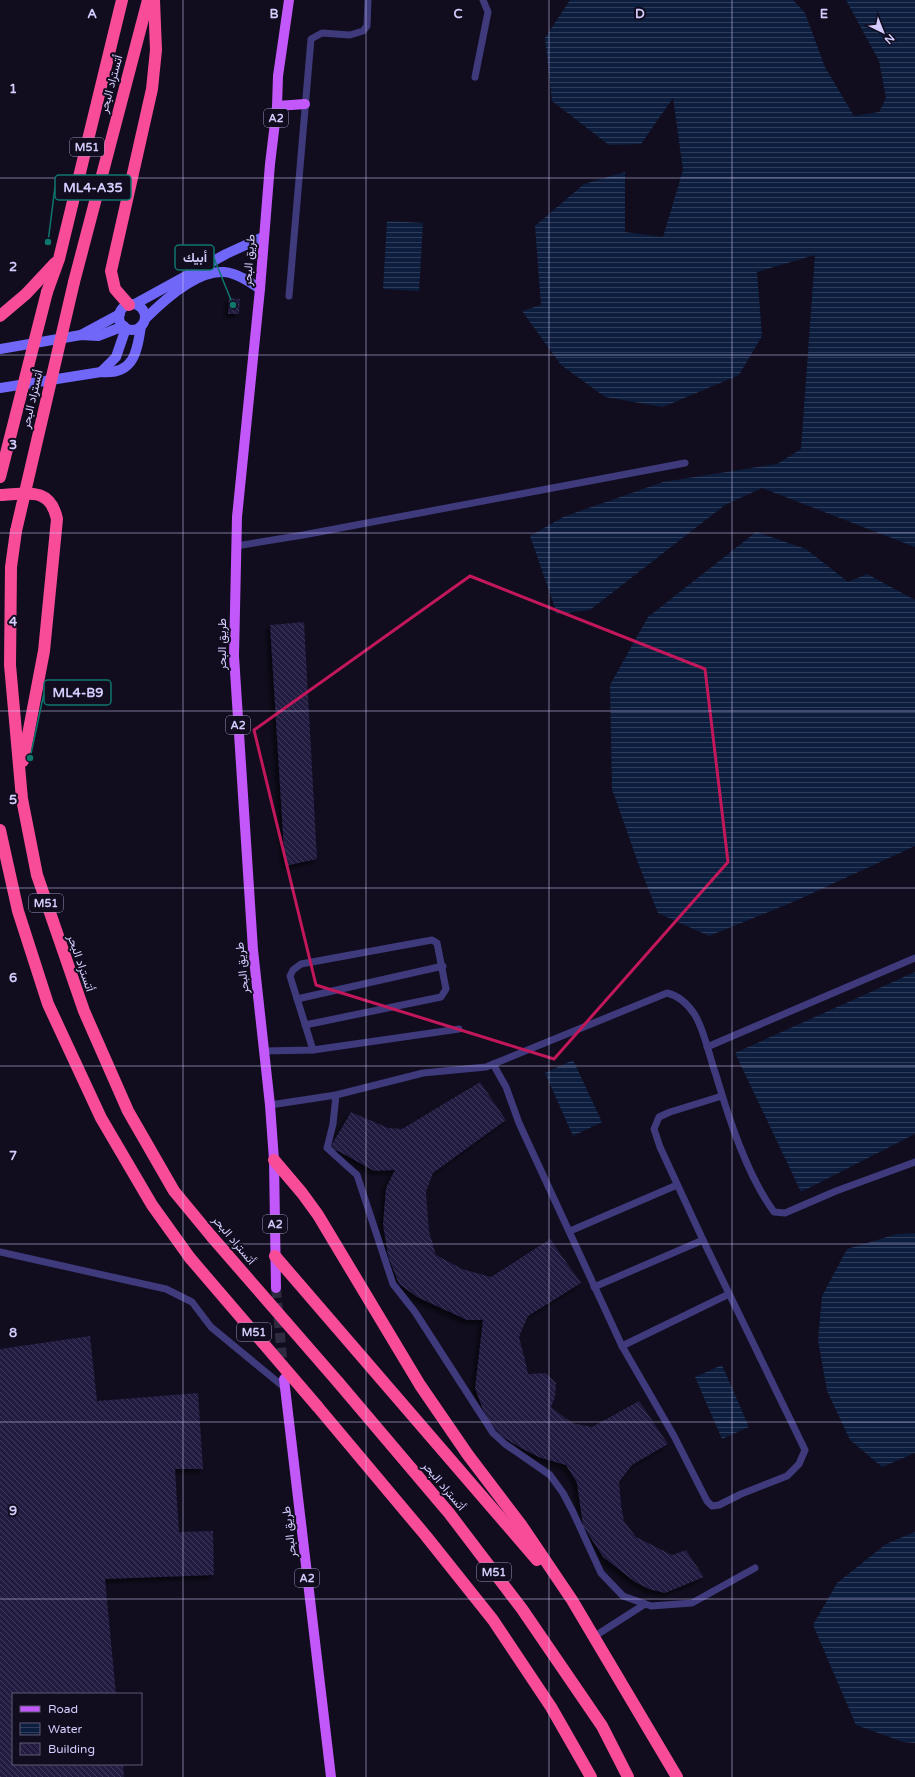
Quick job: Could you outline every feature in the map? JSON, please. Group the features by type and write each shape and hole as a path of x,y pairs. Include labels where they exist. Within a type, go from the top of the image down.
{"highway":[{"name":"أتستراد البحر","path":"0,477 47,292 59,259 122,0"},
{"name":"أتستراد البحر","path":"148,0 74,282 16,531 11,566 9,614 10,664 22,800 37,875 84,1011 128,1111 174,1191 449,1513 522,1609 602,1726 628,1777"},
{"path":"132,305 115,289 111,278 111,271 152,89 156,50 154,0"},
{"path":"0,316 26,294 59,259"},
{"path":"0,495 37,494 48,498 54,508 57,519 44,651 20,776"},
{"name":"M51","path":"0,830 18,911 48,1004 101,1118 152,1205 190,1258 426,1536 493,1620 551,1707 591,1777"},
{"path":"274,1160 302,1193 318,1215 420,1385 468,1455 522,1526 572,1600 595,1636 677,1777"},
{"path":"275,1256 572,1600"}],"main road":[{"name":"طريق البحر","path":"276,1288 274,1160 270,1105 253,950 234,656 236,517 260,289 263,237 277,106 278,76 289,0"},
{"path":"277,106 305,104"},
{"path":"82,335 120,314 124,307 132,305 226,254 263,237"},
{"path":"0,349 82,335 106,334 125,327 134,329 174,294 200,277 212,273 223,272 232,274 260,289"},
{"path":"0,388 101,372 116,372 129,364 137,352 144,311 132,305"},
{"path":"120,314 121,323 125,327"},
{"path":"101,372 116,357 125,327"},
{"name":"طريق البحر","path":"284,1384 331,1777"}],"lane":[{"path":"289,296 311,39 322,33 350,35 363,31 367,26 368,0"},
{"path":"475,77 488,12 483,0"},
{"path":"236,546 310,534 685,463"},
{"path":"305,1025 441,997 446,989 443,966 437,943 432,940 301,964 293,970 290,976 305,1025 313,1050"},
{"path":"707,1047 915,958"},
{"path":"297,999 443,966"},
{"path":"270,1105 336,1095 424,1074 486,1067 667,994 677,996 694,1014 700,1025 731,1124 761,1192 774,1212 785,1213 836,1191 915,1162"},
{"path":"264,1051 313,1050 459,1029"},
{"path":"493,1064 506,1087 519,1123 570,1230 594,1287 622,1346 674,1436 707,1502 712,1506 719,1505 741,1494 787,1476 799,1464 805,1450 677,1185 660,1147 654,1129 659,1116 722,1096"},
{"path":"336,1095 333,1124 327,1148 357,1175 393,1284 415,1312 492,1433 505,1444 550,1475 563,1493 601,1573 623,1596 651,1606 692,1603 755,1568"},
{"path":"570,1230 677,1185"},
{"path":"594,1287 703,1240"},
{"path":"0,1252 166,1289 192,1302 212,1327 284,1384"},
{"path":"622,1346 729,1294"},
{"path":"595,1636 645,1604"}],"highlighted area":[{"path":"470,576 705,669 728,862 554,1059 316,985 254,730"}],"water":[{"path":"570,0 793,0 805,13 825,67 854,116 879,112 886,98 879,61 846,0 915,0 915,547 762,488 725,505 590,610 557,614 530,536 563,517 663,482 777,464 801,449 815,255 757,272 762,336 739,375 663,407 605,397 561,365 522,311 541,305 535,226 584,184 625,172 625,232 663,237 683,170 673,98 641,144 609,145 552,101 545,38"},
{"path":"387,221 423,223 419,291 383,289"},
{"path":"756,532 806,549 848,582 867,574 915,600 915,846 793,902 709,936 658,913 638,863 612,789 610,685 648,617"},
{"path":"915,972 915,1134 801,1192 735,1053"},
{"path":"573,1060 602,1122 573,1136 545,1073"},
{"path":"915,1233 915,1453 882,1467 850,1440 827,1391 818,1340 822,1296 847,1249 897,1234"},
{"path":"722,1365 749,1427 722,1439 695,1377"},
{"path":"915,1532 915,1743 903,1742 856,1725 813,1625 837,1583 886,1544"}],"building":[{"path":"229,298 240,299 239,314 228,314"},
{"path":"304,622 317,859 285,866 270,625"},
{"path":"480,1082 506,1120 433,1173 426,1192 429,1231 436,1255 462,1269 491,1277 550,1239 581,1283 528,1316 519,1337 528,1374 545,1373 556,1383 555,1397 551,1407 572,1423 592,1427 639,1401 668,1444 632,1465 619,1482 624,1521 636,1537 672,1555 686,1550 704,1577 665,1593 649,1589 635,1582 603,1557 583,1526 577,1483 566,1465 541,1458 521,1448 501,1436 486,1418 475,1388 483,1320 467,1320 417,1297 399,1284 388,1256 383,1224 386,1188 395,1170 374,1171 340,1152 329,1149 351,1112 388,1128 402,1129"},
{"path":"90,1336 97,1401 198,1393 203,1469 175,1469 179,1532 213,1531 214,1575 105,1579 116,1693 12,1693 12,1765 123,1765 124,1777 0,1777 0,1349"}],"tunnel":[{"path":"276,1288 283,1369"}],"place":[{"name":"ML4-A35","path":"48,242"},
{"name":"أبيك","path":"233,305"},
{"name":"ML4-B9","path":"30,758"}]}
